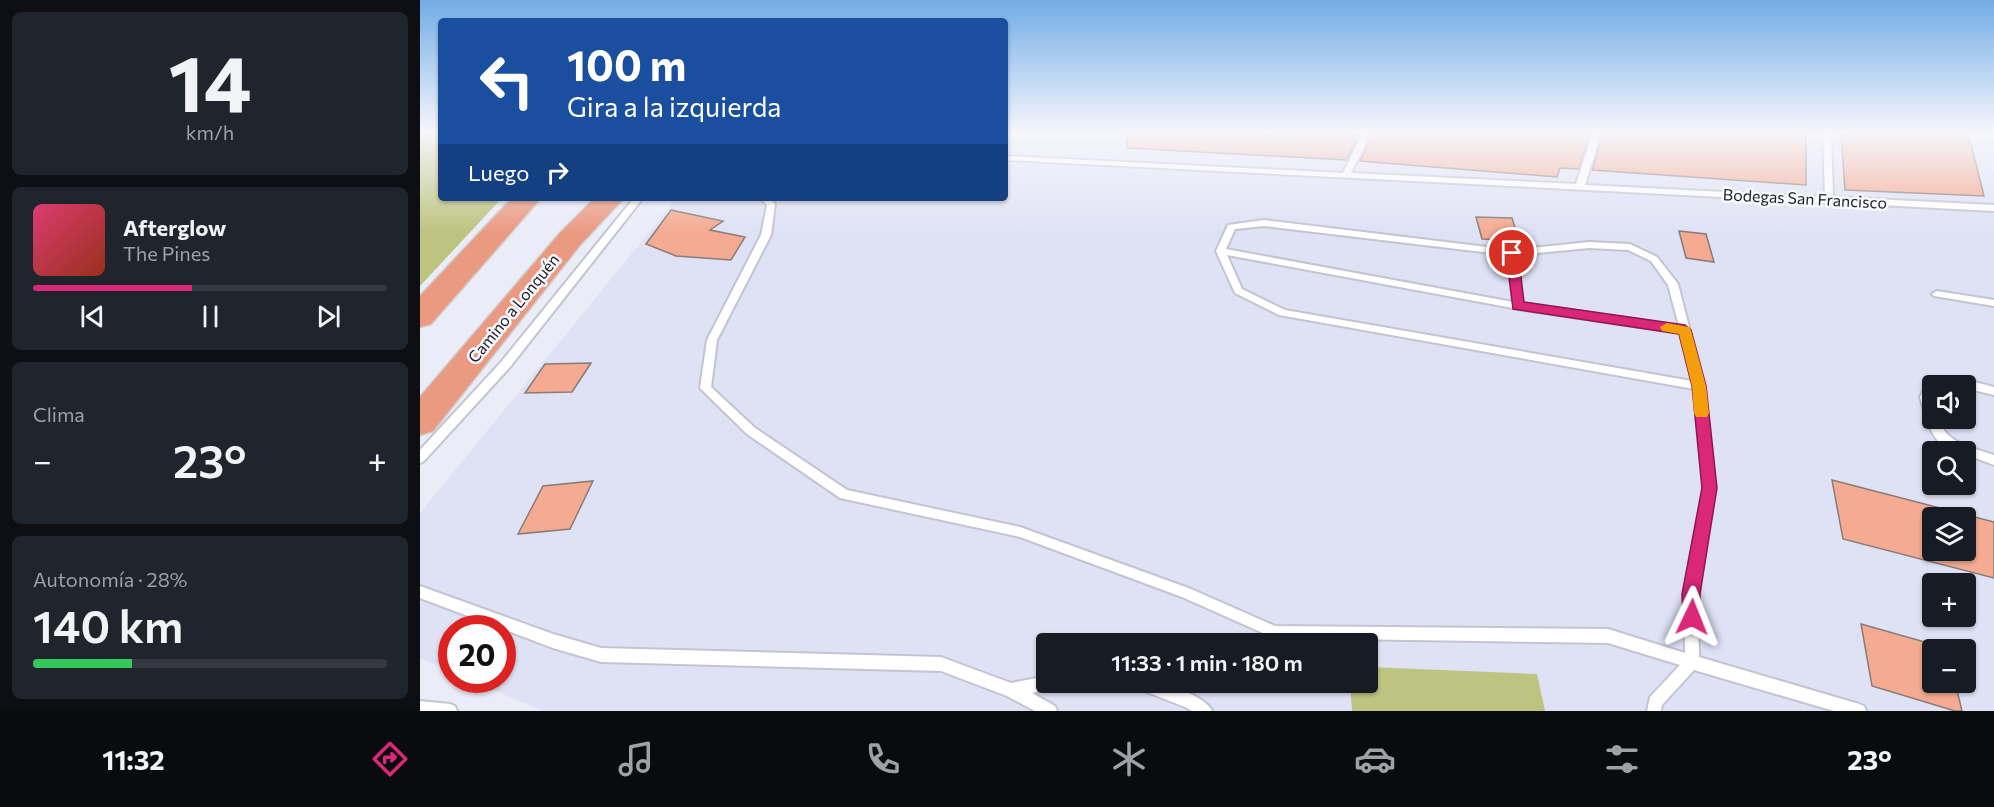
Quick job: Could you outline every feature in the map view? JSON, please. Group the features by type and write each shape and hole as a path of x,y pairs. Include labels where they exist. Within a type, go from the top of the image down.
{"main road":[{"path":"420,316 524,201"},
{"name":"Camino a Lonquén","path":"420,421 570,238 607,201"}],"lane":[{"name":"Bodegas San Francisco","path":"1179,166 1994,208"},
{"path":"1346,174 1350,166"},
{"path":"1580,186 1586,166"},
{"path":"1828,166 1829,199"},
{"path":"420,458 506,364 637,201"},
{"path":"768,201 771,204 766,235 712,340 705,388 751,430 844,494 1020,532 1186,593 1274,632 1608,636 1859,711"},
{"path":"1654,711 1655,702 1692,662 1691,594 1709,488 1699,386 1673,284 1654,259 1630,247 1589,245 1512,253 1264,223 1231,227 1221,251 1238,291 1283,313 1699,386"},
{"path":"1221,251 1518,306 1685,330"},
{"path":"1512,253 1518,306"},
{"path":"1937,294 1994,303"},
{"path":"1976,387 1994,392"},
{"path":"1936,429 1937,433 1952,445 1994,460"},
{"path":"420,592 553,641 601,655 941,664 1011,690 1050,711"},
{"path":"1011,690 1036,685"},
{"path":"1169,693 1190,701 1205,711"},
{"path":"420,708 443,710"}],"shaded area":[{"path":"1008,166 1994,166 1994,711 543,711 501,693 516,693 516,615 438,615 438,666 420,658 420,513 675,201 1008,201"}],"green space":[{"path":"420,166 438,166 438,201 499,201 420,286"},
{"path":"1378,667 1537,674 1545,711 1352,711 1351,693 1378,693"}],"building":[{"path":"1424,166 1580,166 1579,169 1560,168 1557,177"},
{"path":"1593,166 1806,166 1806,185 1592,170"},
{"path":"1843,166 1976,166 1984,196 1845,190"},
{"path":"671,210 723,221 710,230 745,237 731,260 676,256 646,244"},
{"path":"1476,217 1512,218 1519,240 1482,239"},
{"path":"1679,231 1706,234 1714,262 1686,258"},
{"path":"591,363 572,392 525,393 545,364"},
{"path":"1832,480 1936,507 1922,507 1922,559 1843,539"},
{"path":"593,481 570,529 518,534 543,486"},
{"path":"1976,517 1994,522 1994,578 1928,561 1976,561"},
{"path":"1861,624 1922,641 1922,693 1958,693 1962,711 1955,711 1872,686"}],"slow traffic":[{"path":"1667,327 1685,330 1699,386 1701,413"}],"route":[{"path":"1512,253 1518,306 1685,330 1699,386 1709,488 1691,594 1692,617"}]}
